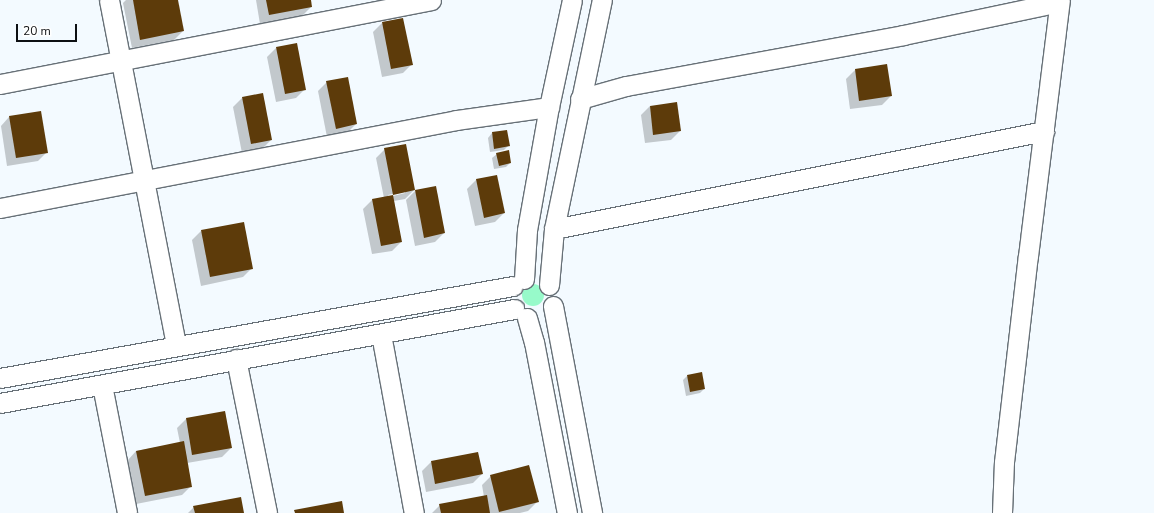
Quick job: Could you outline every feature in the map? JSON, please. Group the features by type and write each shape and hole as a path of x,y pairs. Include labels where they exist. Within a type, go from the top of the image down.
{"street":[{"path":"109,0 176,345"},
{"path":"0,84 431,0"},
{"path":"566,513 520,313 511,294 518,283 549,107 572,0"},
{"path":"549,284 554,229 580,99 602,0"},
{"path":"580,99 626,86 895,36 1059,1 1004,462 1002,513"},
{"path":"0,208 456,120 549,107"},
{"path":"554,229 1044,131"},
{"path":"0,378 518,283 532,274 539,275 546,278 549,284 552,284 555,291 553,306 592,513"},
{"path":"0,403 382,334 520,313 542,317 553,306"},
{"path":"382,334 414,513"},
{"path":"236,360 267,513"},
{"path":"102,385 127,513"}],"green space":[{"path":"533,284 541,287 544,295 541,303 533,306 525,303 522,295 525,287"}],"building":[{"path":"133,0 178,0 184,31 140,40"},
{"path":"266,0 311,0 312,7 269,15"},
{"path":"403,18 413,65 391,69 382,22"},
{"path":"297,43 306,90 285,94 276,47"},
{"path":"887,64 892,96 859,101 855,69"},
{"path":"348,77 357,124 336,129 326,81"},
{"path":"263,93 272,140 251,144 242,97"},
{"path":"677,102 681,131 653,135 650,106"},
{"path":"41,111 48,153 16,158 9,116"},
{"path":"507,130 510,146 494,149 492,132"},
{"path":"406,144 415,190 393,195 384,148"},
{"path":"509,150 511,163 499,166 496,153"},
{"path":"497,175 505,213 484,218 476,179"},
{"path":"436,186 445,233 424,238 415,190"},
{"path":"393,195 402,242 381,246 372,199"},
{"path":"244,222 253,269 210,277 201,230"},
{"path":"702,372 705,389 690,392 687,375"},
{"path":"225,411 232,448 192,455 186,418"},
{"path":"184,441 192,487 145,496 136,451"},
{"path":"478,452 483,474 435,484 431,461"},
{"path":"529,465 539,502 499,512 490,475"},
{"path":"487,495 490,513 441,513 439,504"},
{"path":"241,497 244,513 195,513 193,506"},
{"path":"342,501 344,513 295,513 294,510"}]}
